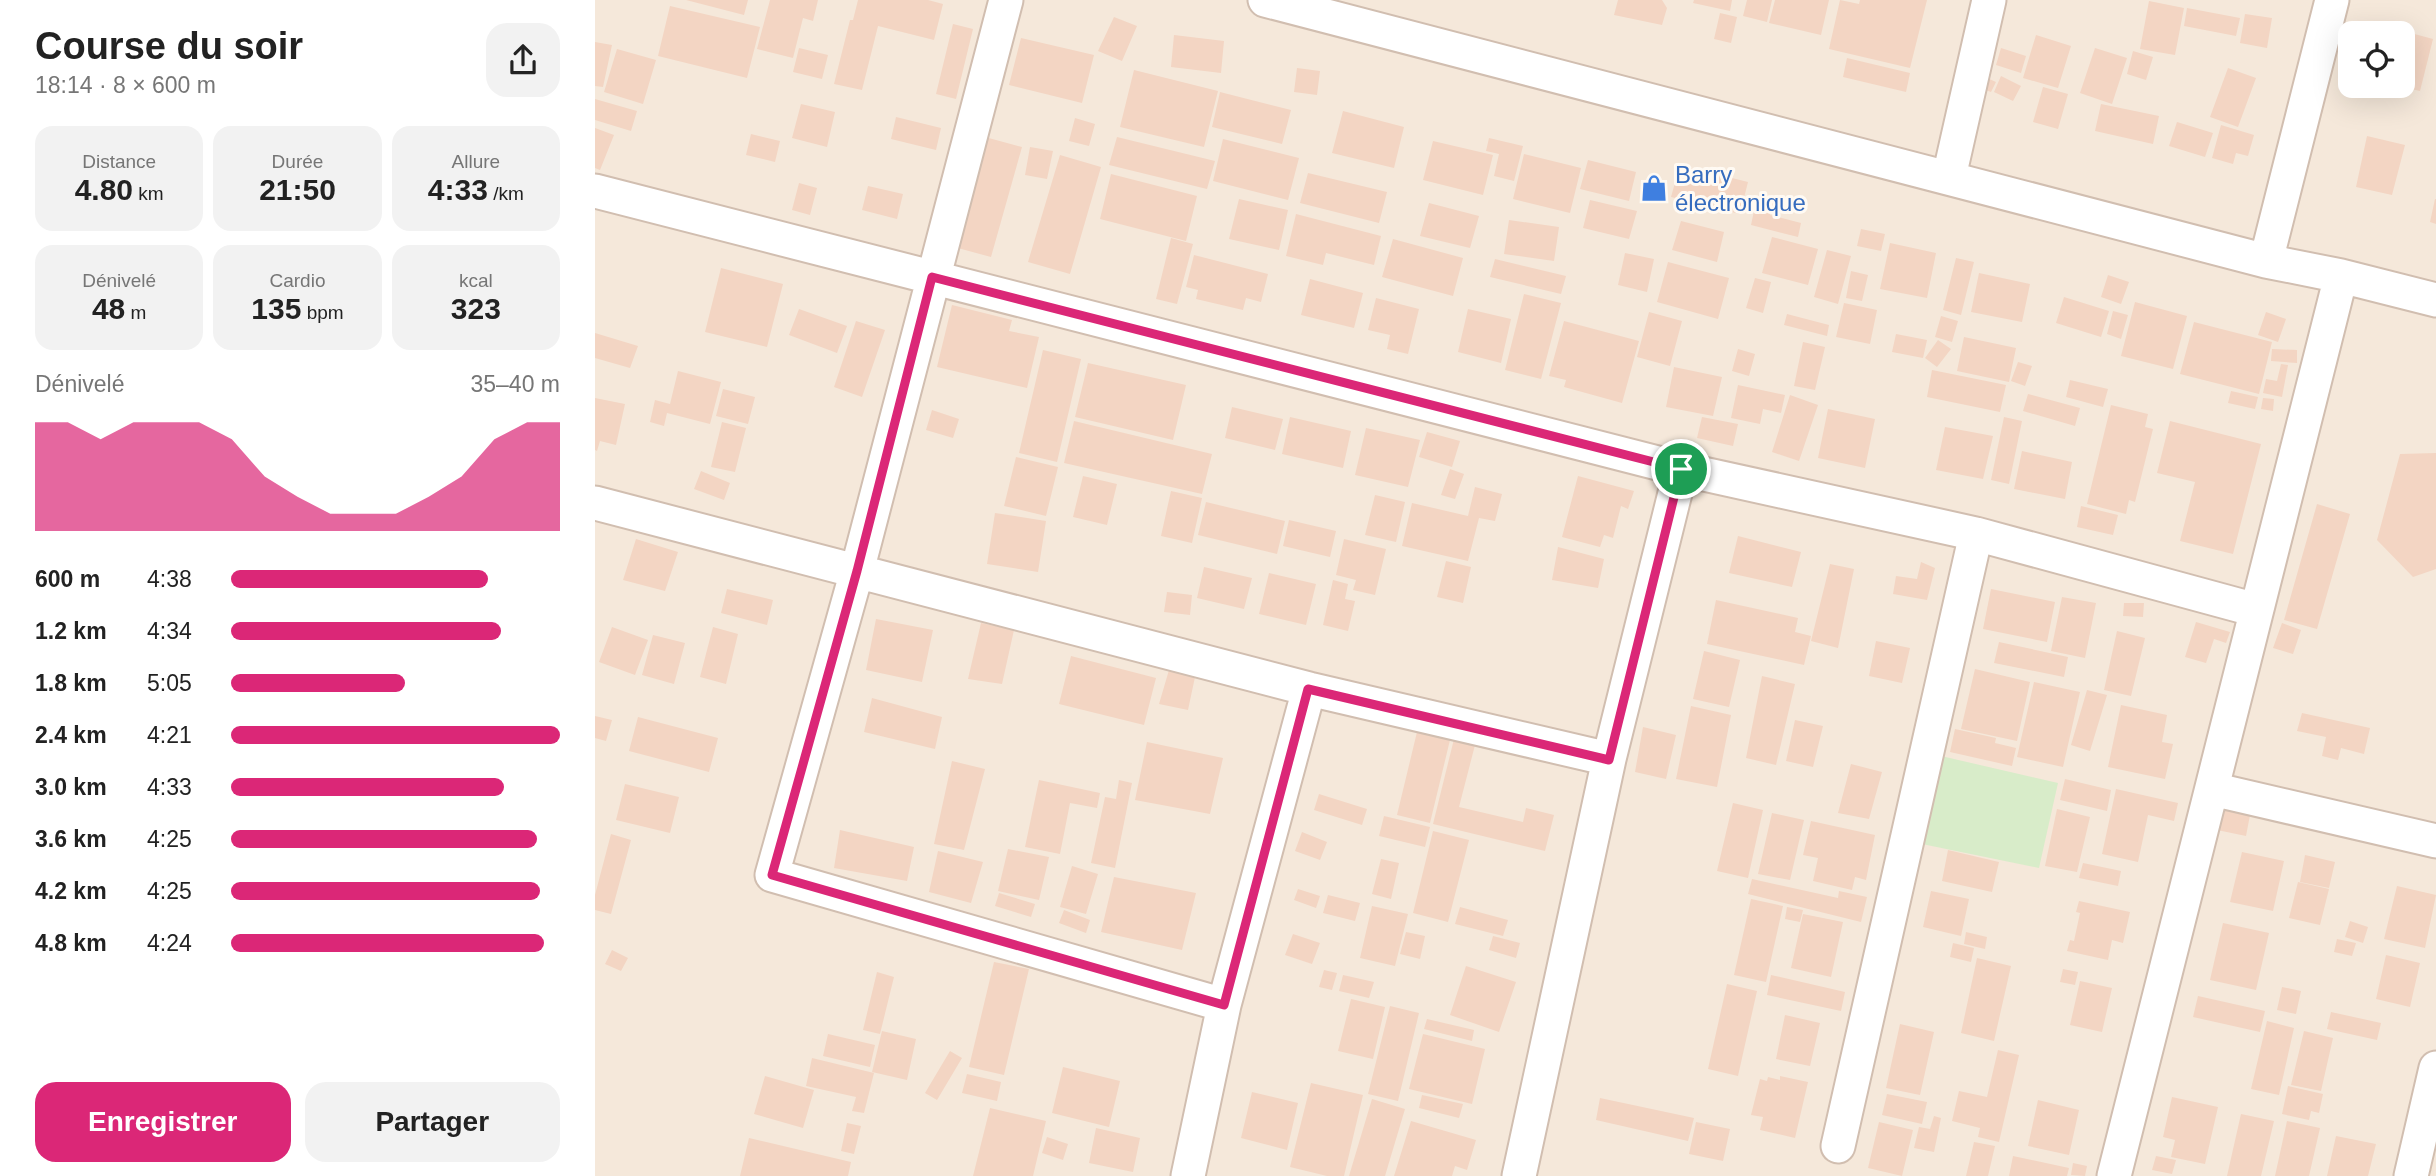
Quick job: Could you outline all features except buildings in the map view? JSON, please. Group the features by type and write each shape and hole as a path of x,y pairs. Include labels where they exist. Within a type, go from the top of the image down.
{"street":[{"path":"1006,0 857,571 772,875 1224,1005"},
{"path":"1265,0 1316,6 2266,261 2341,276 2436,300"},
{"path":"1949,177 1990,0"},
{"path":"2266,261 2332,0"},
{"path":"595,191 1681,469 1976,534 2256,610"},
{"path":"2114,1176 2341,276"},
{"path":"1519,1176 1609,760 1681,469"},
{"path":"595,503 1308,689 1609,760"},
{"path":"1838,1146 1976,534"},
{"path":"1188,1176 1224,1005 1308,689"},
{"path":"2212,789 2436,841"},
{"path":"2411,1176 2436,1068"}],"shaded area":[{"path":"595,0 2436,0 2436,1176 595,1176"}],"green space":[{"path":"1941,756 2058,783 2039,868 1922,844"}],"place":[{"name":"Barry électronique","path":"1654,188"}],"route":[{"path":"932,277 1681,469 1609,760 1308,689 1224,1005 772,875 857,571 932,277"}]}
